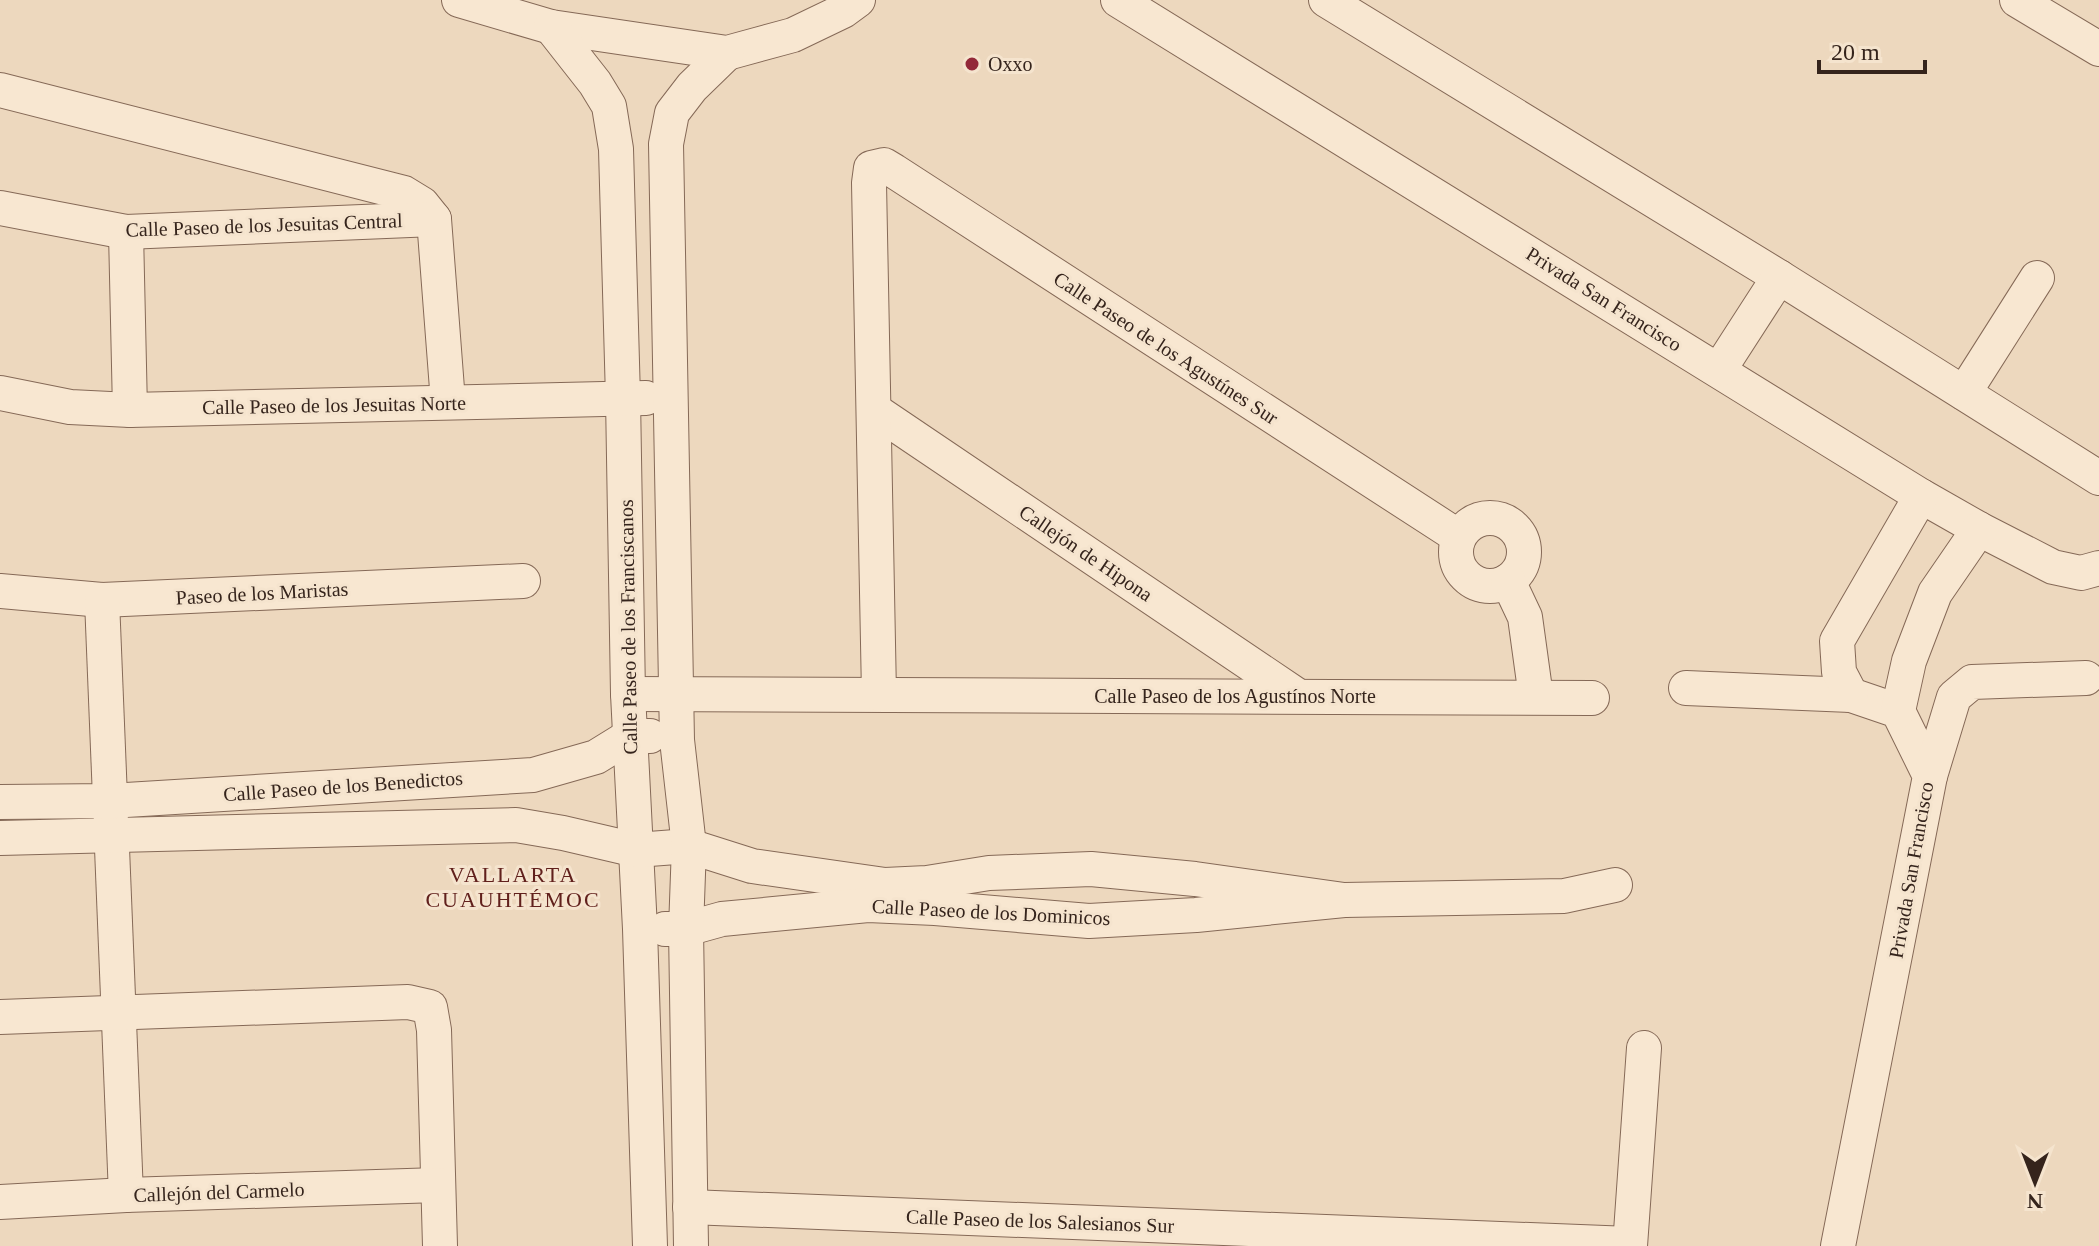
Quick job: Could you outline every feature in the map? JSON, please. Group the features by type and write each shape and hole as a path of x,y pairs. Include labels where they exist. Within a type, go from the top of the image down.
{"street":[{"path":"459,0 551,27 727,53 793,35 843,11 858,0"},
{"name":"Privada San Francisco","path":"1118,0 1921,496 2053,567 2081,573 2099,568"},
{"path":"1326,0 1779,277 2099,478"},
{"path":"2017,0 2099,49"},
{"name":"Calle Paseo de los Franciscanos","path":"551,27 609,106 616,149 628,694 640,929 650,1246"},
{"path":"691,1246 686,929 689,846 676,693 666,144 672,113 692,87 727,53"},
{"path":"0,90 404,193 422,204 434,219 448,402"},
{"name":"Calle Paseo de los Agustínes Sur","path":"874,410 869,183 871,168 884,165 1459,537"},
{"name":"Calle Paseo de los Jesuitas Central","path":"0,208 126,232 434,219"},
{"path":"126,232 130,410"},
{"path":"1719,370 1779,277"},
{"path":"1964,393 2037,278"},
{"name":"Calle Paseo de los Jesuitas Norte","path":"0,393 70,407 130,410 670,398"},
{"path":"874,410 879,694"},
{"name":"Callejón de Hipona","path":"874,410 1298,696"},
{"path":"1851,695 1839,672 1837,641 1921,496"},
{"path":"1483,518 1499,519 1513,526 1521,539 1524,555 1519,570 1508,581 1494,586 1479,584 1467,577 1458,565 1455,551 1459,537 1469,525 1483,518"},
{"path":"1686,688 1851,695 1898,711 1909,661 1935,593 1979,529"},
{"name":"Paseo de los Maristas","path":"0,591 102,600 523,581"},
{"path":"1508,581 1525,617 1536,697"},
{"path":"102,600 126,1195"},
{"path":"1930,776 1954,697 1972,682 2086,678"},
{"name":"Calle Paseo de los Agustínos Norte","path":"628,694 1592,698"},
{"name":"Privada San Francisco","path":"1838,1246 1930,776 1898,711"},
{"path":"630,736 678,735"},
{"name":"Calle Paseo de los Benedictos","path":"0,802 110,801 533,775 596,757 630,736"},
{"name":"Calle Paseo de los Benedictos","path":"0,838 516,825 636,850 689,846"},
{"name":"Calle Paseo de los Dominicos","path":"689,846 752,866 935,908 1089,921 1196,915 1344,900 1564,896 1615,885"},
{"path":"752,866 752,916"},
{"name":"Calle Paseo de los Dominicos","path":"640,929 686,929 722,919 868,893 885,885 927,883 989,873 1091,869 1195,879 1344,900"},
{"path":"0,1017 408,1002 430,1007 434,1030 440,1246"},
{"path":"1630,1245 1644,1048"},
{"name":"Callejón del Carmelo","path":"0,1202 438,1185"},
{"name":"Calle Paseo de los Salesianos Sur","path":"690,1207 1630,1245"}],"place":[{"name":"Oxxo","path":"972,64"}],"district":[{"name":"VALLARTA CUAUHTÉMOC","path":"513,886"}]}
